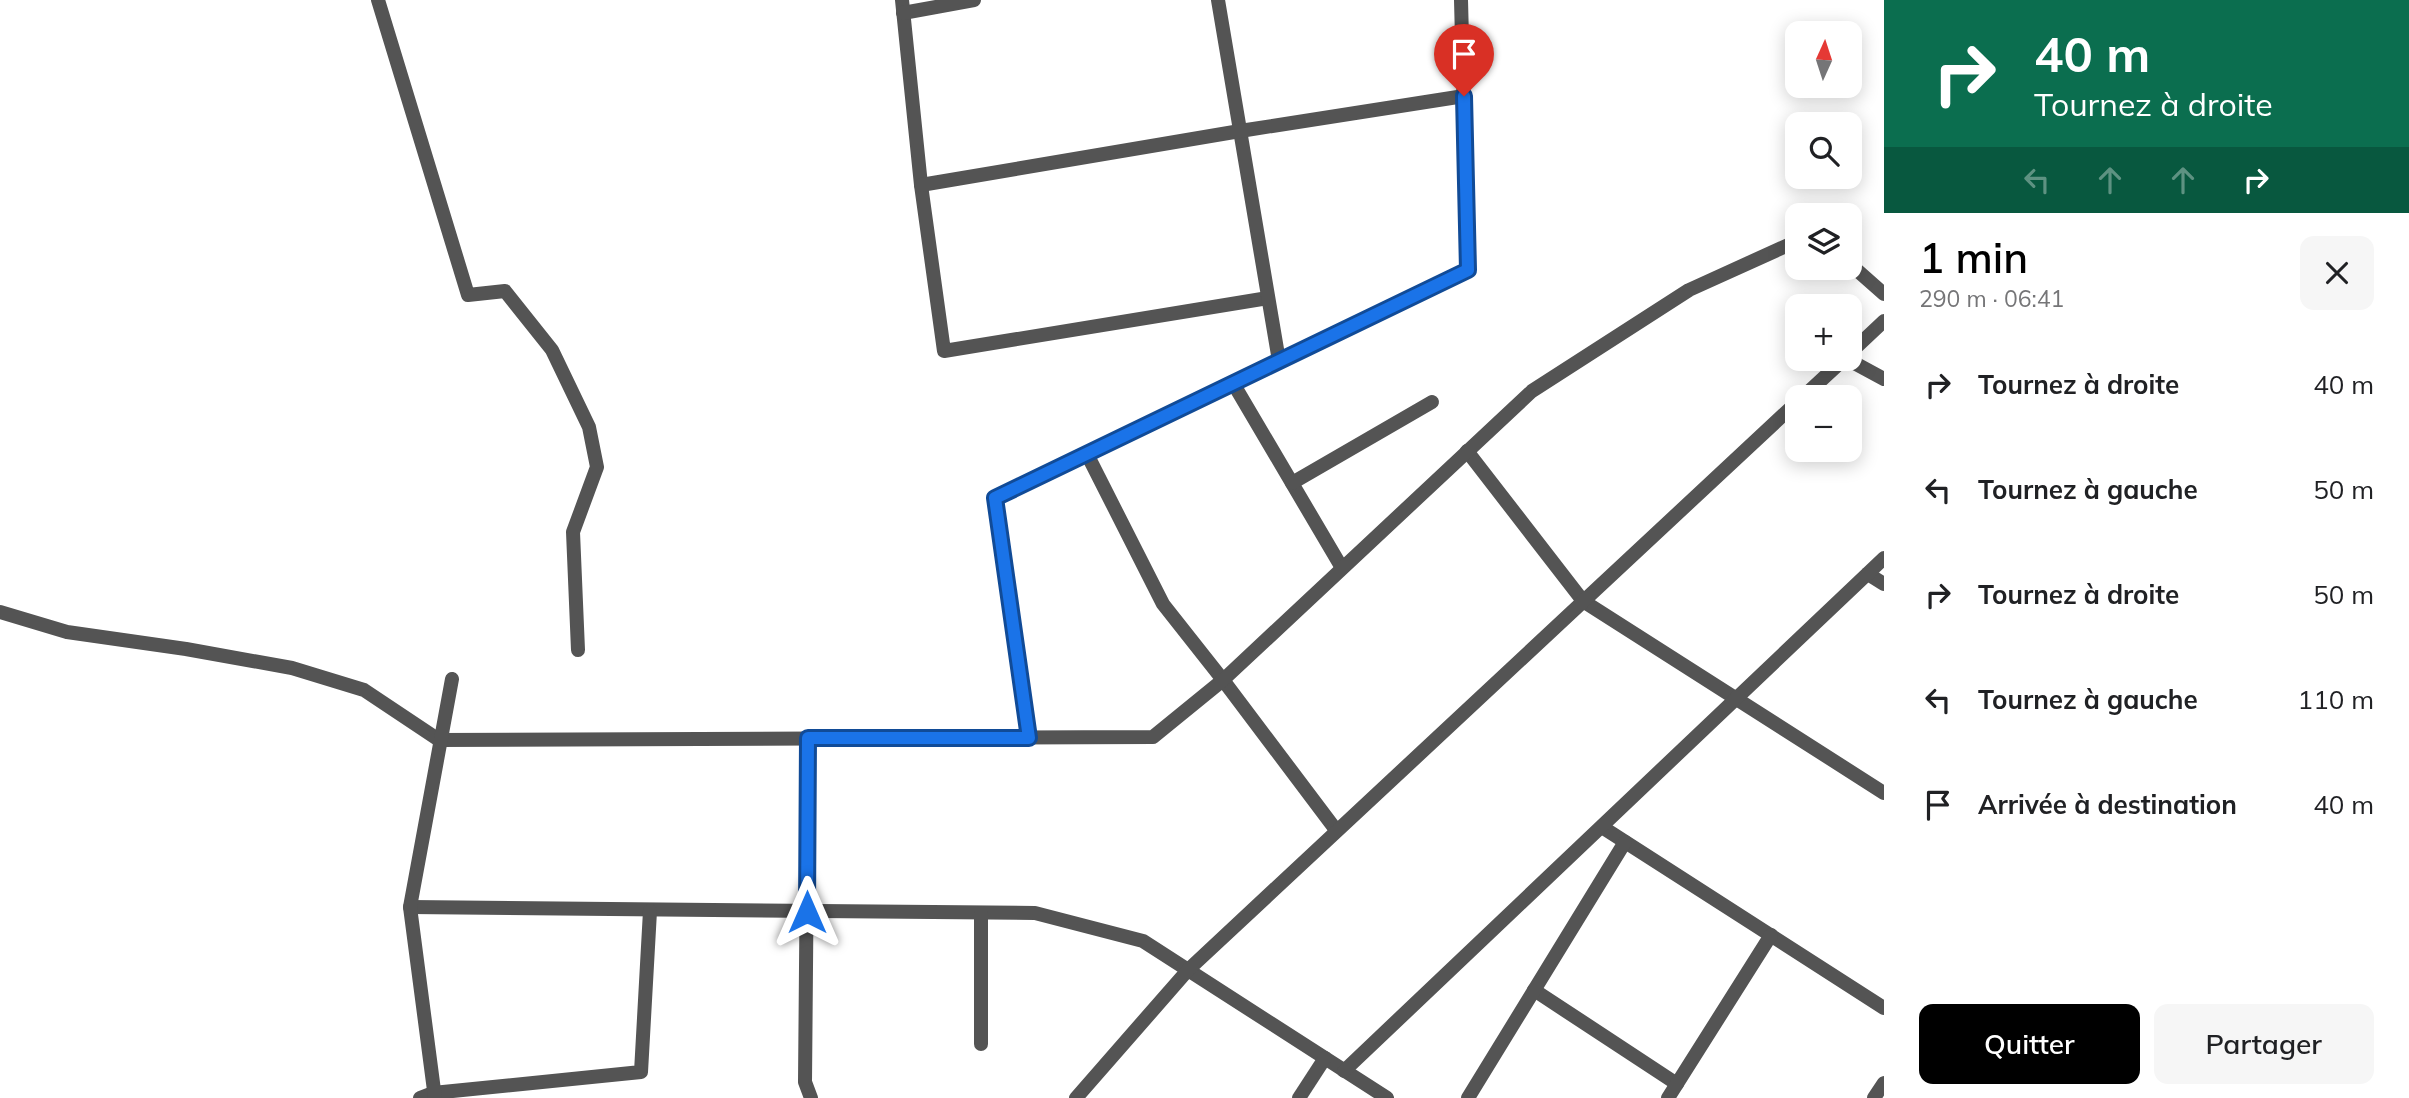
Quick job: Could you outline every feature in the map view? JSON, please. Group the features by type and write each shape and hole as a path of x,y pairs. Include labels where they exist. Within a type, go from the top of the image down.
{"street":[{"path":"378,0 468,295 505,291 552,350 589,427 597,467 573,532 578,650"},
{"path":"974,0 903,6 921,185 944,351 1268,298"},
{"path":"1218,0 1279,361"},
{"path":"1029,738 995,498 1468,270 1461,0"},
{"path":"921,185 1464,96"},
{"path":"0,612 67,632 187,649 292,668 364,691 439,740 1153,737 1223,680 1532,391 1689,290 1785,246"},
{"path":"1862,275 1884,294"},
{"path":"1862,342 1884,321"},
{"path":"1862,367 1884,379"},
{"path":"1816,385 1832,371"},
{"path":"1233,383 1342,568"},
{"path":"1292,483 1432,402"},
{"path":"1076,1098 1188,970 1785,413"},
{"path":"1467,451 1583,601 1884,793"},
{"path":"1087,454 1163,604 1336,830"},
{"path":"1344,1071 1884,558"},
{"path":"1868,575 1884,584"},
{"path":"452,679 410,907 429,1096 641,1072 650,911"},
{"path":"808,738 805,1082 811,1098"},
{"path":"1602,827 1884,1008"},
{"path":"1468,1098 1625,842"},
{"path":"410,907 1035,913 1143,942 1387,1098"},
{"path":"981,913 981,1044"},
{"path":"1668,1098 1771,935"},
{"path":"1534,990 1677,1084"},
{"path":"1299,1098 1325,1058"},
{"path":"1874,1098 1884,1083"}],"route":[{"path":"807,912 808,738 1029,738 995,498 1468,270 1464,96"}]}
